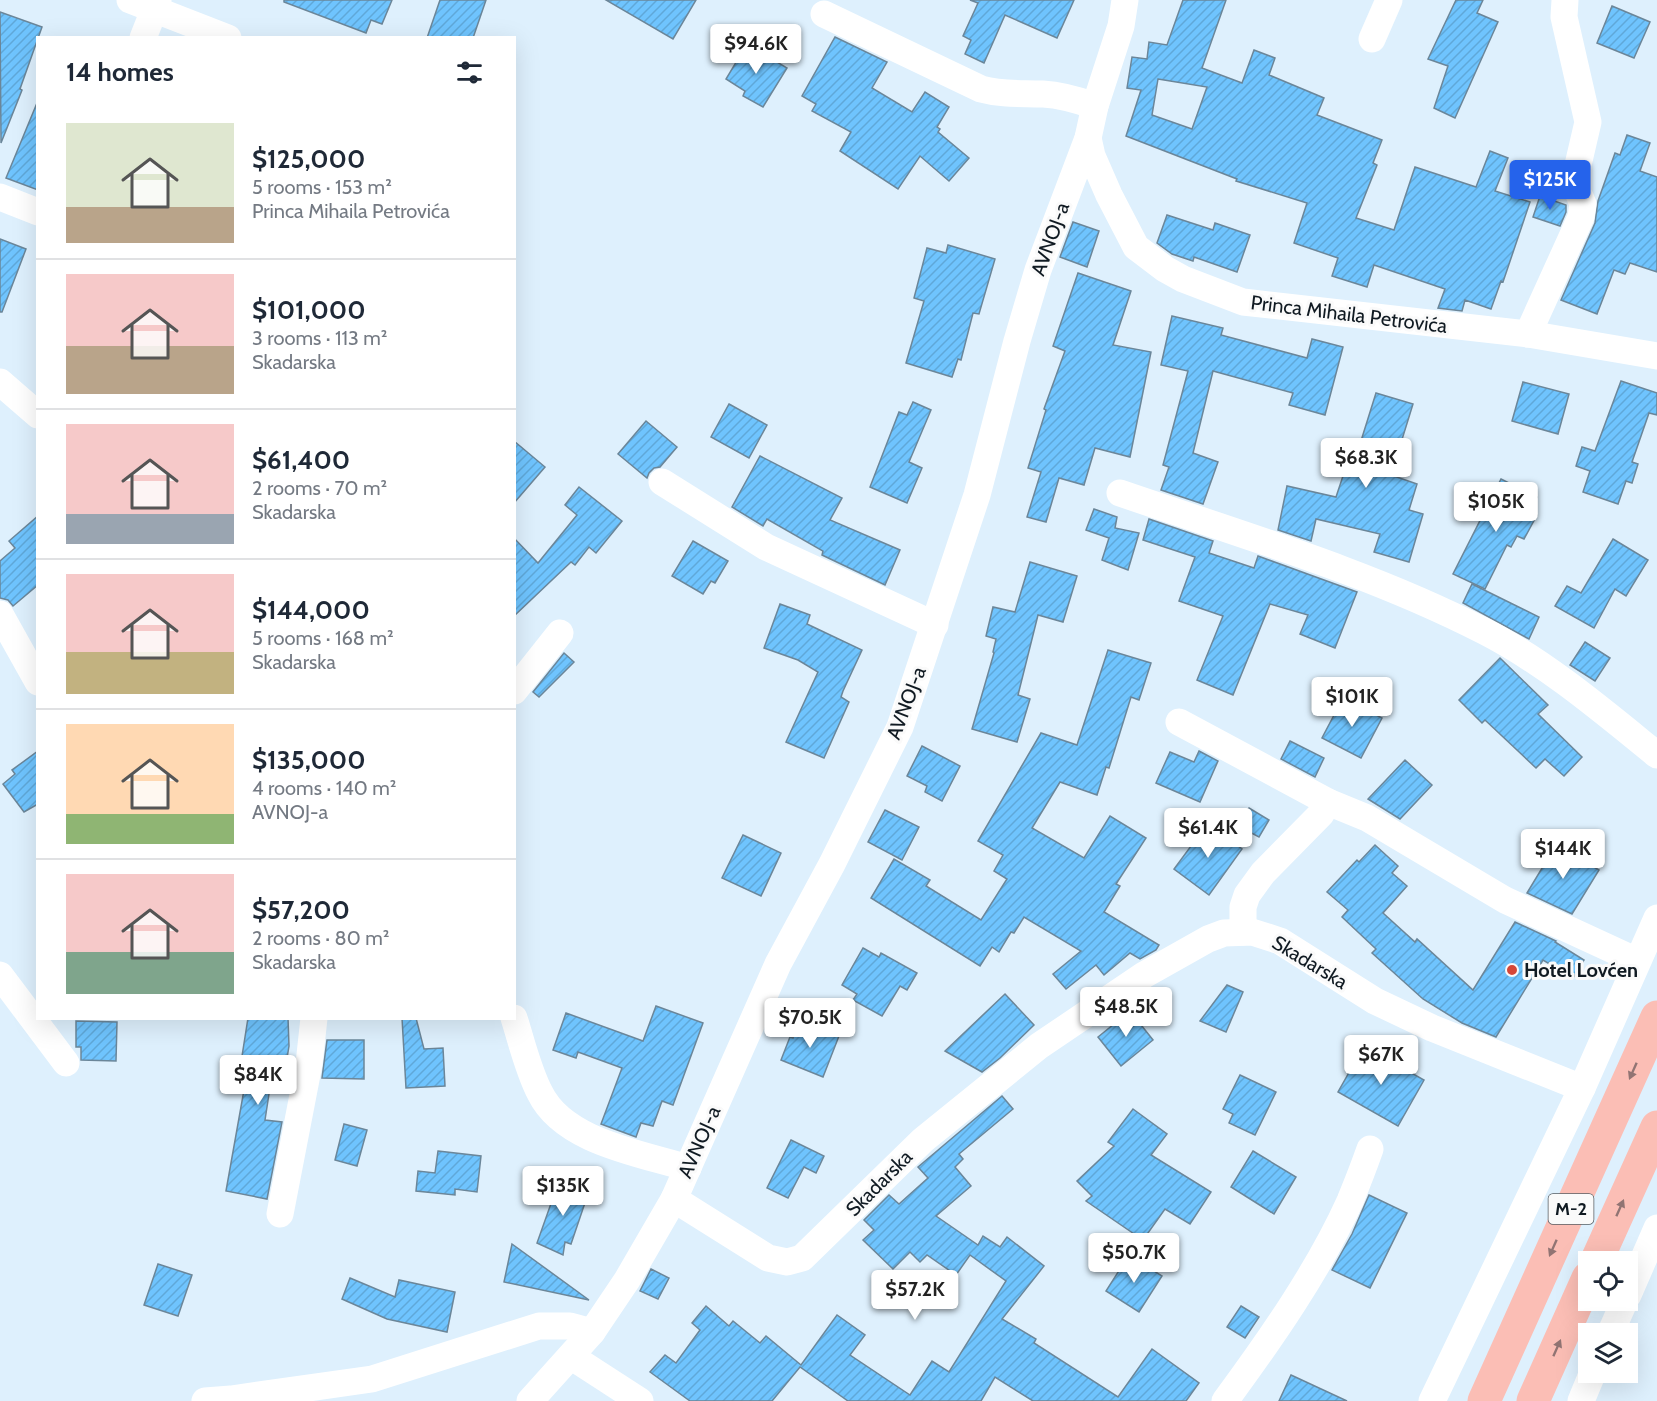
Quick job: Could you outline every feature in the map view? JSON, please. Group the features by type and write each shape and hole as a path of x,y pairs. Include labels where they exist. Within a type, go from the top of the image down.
{"main road":[{"name":"M-2","path":"1484,1401 1657,1017"},
{"name":"M-2","path":"1601,1251 1657,1127"},
{"path":"1533,1401 1578,1300"}],"street":[{"name":"AVNOJ-a","path":"530,1401 572,1357 592,1332 627,1281 674,1199 778,963 832,864 900,727 977,495 1038,270 1088,138 1095,106 1121,26 1125,0"},
{"path":"1372,39 1389,0"},
{"path":"1528,334 1581,217 1583,204 1578,192 1578,165 1588,122 1564,17 1565,0"},
{"path":"143,36 147,3 223,36"},
{"path":"825,14 981,89 997,93 1053,95 1095,106"},
{"name":"Princa Mihaila Petrovića","path":"1088,138 1092,156 1109,195 1136,248 1165,270 1243,302 1528,334 1657,356"},
{"path":"0,197 36,211"},
{"path":"0,382 36,413"},
{"path":"662,482 766,547 935,625"},
{"path":"1120,493 1322,563 1485,631 1532,659 1657,755"},
{"path":"0,614 36,678"},
{"path":"516,688 560,633"},
{"path":"1179,722 1328,802 1367,818 1505,900 1637,961"},
{"path":"1243,932 1246,895 1263,873 1321,814 1328,802"},
{"path":"1432,1401 1582,1088 1657,918"},
{"name":"Skadarska","path":"674,1199 768,1258 787,1262 807,1256 923,1140 1039,1046 1162,964 1224,933 1262,934 1280,941 1374,1001 1432,1028 1582,1088"},
{"path":"0,975 66,1063"},
{"path":"280,1214 309,1064 314,1020"},
{"path":"515,1020 539,1093 553,1113 574,1129 596,1140 688,1168"},
{"path":"1225,1401 1256,1360 1323,1253 1350,1201 1370,1149"},
{"path":"1638,1272 1657,1228"},
{"path":"205,1401 372,1379 539,1326 570,1326 592,1332"},
{"path":"572,1357 640,1401"},
{"path":"1581,1401 1588,1383"}],"building":[{"path":"284,0 392,0 382,24 371,20 366,33 284,2"},
{"path":"440,0 486,0 474,36 428,36"},
{"path":"606,0 696,0 673,39"},
{"path":"970,0 1074,0 1057,38 1005,15 984,63 965,54 971,40 963,36 978,3"},
{"path":"1183,0 1226,0 1202,68 1242,83 1254,50 1275,58 1269,75 1324,98 1317,115 1382,140 1373,163 1377,165 1356,218 1394,230 1415,167 1476,187 1490,151 1508,158 1495,191 1530,202 1503,282 1501,281 1491,309 1465,300 1462,311 1438,308 1445,289 1374,265 1367,287 1332,276 1338,258 1294,243 1307,203 1236,181 1237,179 1126,136 1141,90 1127,88 1132,57 1147,59 1149,42 1167,45","holes":["1158,79 1207,87 1192,129 1152,115"]},
{"path":"1456,0 1483,0 1477,13 1498,22 1455,118 1434,108 1448,66 1428,59"},
{"path":"1612,6 1650,22 1634,58 1597,43"},
{"path":"0,12 42,27 39,36 36,36 36,44 20,89 22,90 1,143"},
{"path":"835,37 887,62 872,88 912,112 925,92 949,107 937,127 940,129 938,132 969,158 949,181 920,156 898,189 840,151 851,132 812,111 816,104 802,96"},
{"path":"747,44 787,68 763,107 743,96 745,91 726,79"},
{"path":"36,105 36,189 6,178"},
{"path":"1627,135 1650,143 1640,171 1657,177 1657,272 1630,263 1625,274 1614,270 1597,314 1561,300 1595,223 1598,201 1615,153 1620,155"},
{"path":"1540,196 1566,205 1566,212 1560,226 1533,217"},
{"path":"1167,215 1213,230 1215,223 1250,235 1237,272 1194,257 1193,261 1172,254 1157,243"},
{"path":"1073,222 1099,231 1087,267 1060,257"},
{"path":"0,239 26,249 2,312 0,312"},
{"path":"948,245 995,259 979,314 973,313 961,360 958,359 952,377 906,363 924,301 914,298 927,248 946,253"},
{"path":"1078,273 1131,291 1113,345 1151,352 1130,457 1095,448 1084,485 1059,478 1046,522 1027,517 1041,472 1028,468 1046,410 1044,409 1065,351 1053,346"},
{"path":"1172,316 1223,328 1221,335 1307,358 1312,339 1343,347 1325,415 1289,405 1293,393 1213,371 1193,453 1218,462 1203,504 1161,490 1169,467 1163,465 1188,371 1161,365"},
{"path":"1621,381 1657,393 1657,415 1649,413 1632,462 1638,464 1632,483 1626,481 1618,504 1583,492 1590,471 1576,466 1582,447 1595,451"},
{"path":"1523,382 1569,394 1558,434 1512,421"},
{"path":"1376,393 1413,404 1391,475 1417,484 1409,510 1423,514 1409,562 1374,552 1380,534 1316,519 1311,541 1278,530 1287,486 1336,497 1349,458 1355,460"},
{"path":"913,402 931,410 909,462 922,468 907,503 870,487 899,412 907,415"},
{"path":"729,404 767,425 749,458 711,437"},
{"path":"646,421 677,447 660,467 654,468 649,473 647,478 618,454"},
{"path":"516,443 545,467 516,501"},
{"path":"760,456 842,498 830,520 900,550 885,585 822,555 823,551 767,519 763,526 732,507"},
{"path":"1501,479 1537,497 1530,511 1537,515 1524,539 1517,536 1511,547 1507,545 1485,589 1453,574"},
{"path":"579,487 622,521 596,553 589,547 575,565 571,562 516,614 516,540 538,563 577,515 565,505"},
{"path":"1094,509 1117,517 1115,528 1139,533 1128,570 1102,560 1109,538 1086,530"},
{"path":"36,518 36,587 13,606 8,600 0,598 0,561 15,548 9,541"},
{"path":"1149,519 1213,541 1209,553 1254,568 1258,556 1357,592 1335,648 1300,634 1308,615 1270,604 1233,695 1197,680 1223,616 1179,601 1195,557 1143,540"},
{"path":"1613,539 1648,560 1626,596 1615,589 1594,628 1555,606 1567,586 1581,593"},
{"path":"693,541 728,561 715,583 711,581 703,594 672,576"},
{"path":"1030,562 1077,576 1063,622 1038,615 1018,695 1030,699 1017,742 972,729 994,653 996,639 986,636 993,607 1015,612"},
{"path":"1472,584 1539,617 1529,639 1463,603"},
{"path":"780,604 810,615 807,624 862,650 841,697 849,702 824,758 786,742 818,672 798,660 764,648"},
{"path":"1585,642 1610,658 1595,681 1570,665"},
{"path":"1108,650 1151,663 1139,700 1131,697 1109,768 1106,767 1097,795 1060,782 1032,828 1084,858 1110,816 1146,838 1116,884 1120,886 1104,912 1159,945 1156,950 1140,959 1130,953 1104,975 1096,965 1066,989 1053,974 1081,951 1024,917 1014,933 1011,932 999,952 992,947 980,966 871,898 894,859 930,880 926,886 981,920 1007,879 994,871 1003,855 978,841 1041,733 1077,745"},
{"path":"564,653 574,662 539,697 533,692"},
{"path":"1500,658 1548,705 1538,714 1582,757 1564,776 1545,759 1536,768 1485,720 1482,723 1459,700"},
{"path":"1343,698 1382,718 1361,758 1322,738"},
{"path":"1290,741 1324,758 1315,777 1281,759"},
{"path":"922,746 960,766 942,801 925,792 927,786 907,776"},
{"path":"1199,751 1218,761 1200,802 1156,783 1170,752 1194,762"},
{"path":"36,752 36,805 24,812 3,784 15,774 12,770"},
{"path":"1405,760 1432,785 1400,819 1368,799"},
{"path":"1249,808 1269,820 1259,837 1238,826"},
{"path":"885,810 919,827 902,860 868,842"},
{"path":"1208,823 1242,849 1209,895 1174,869"},
{"path":"743,835 781,853 761,896 722,878"},
{"path":"1375,845 1398,866 1392,873 1407,886 1383,913 1415,942 1417,939 1473,990 1515,922 1556,941 1584,960 1573,978 1543,960 1496,1037 1462,1023 1423,999 1372,953 1376,949 1342,917 1348,910 1327,892 1357,860 1359,862"},
{"path":"1556,845 1599,870 1572,914 1527,893"},
{"path":"863,948 879,957 881,953 917,973 907,990 900,986 882,1016 853,1000 857,994 842,985"},
{"path":"1227,985 1243,992 1226,1032 1200,1021"},
{"path":"1005,994 1034,1025 1000,1058 982,1072 945,1051"},
{"path":"656,1006 703,1023 673,1105 662,1101 653,1126 641,1123 636,1137 601,1124 622,1068 578,1052 576,1058 553,1050 566,1013 643,1041"},
{"path":"1130,1011 1153,1040 1121,1066 1098,1037"},
{"path":"248,1020 288,1020 289,1046 283,1083 271,1081 265,1120 282,1122 267,1199 226,1191 244,1090 237,1088"},
{"path":"402,1020 417,1020 424,1049 443,1048 445,1086 406,1088"},
{"path":"76,1021 117,1022 116,1061 81,1060 81,1047 76,1047"},
{"path":"799,1021 839,1036 823,1077 781,1060"},
{"path":"327,1040 364,1040 364,1079 322,1078"},
{"path":"1364,1046 1424,1080 1398,1126 1338,1092"},
{"path":"1240,1075 1276,1092 1255,1135 1229,1123 1233,1114 1223,1109"},
{"path":"1002,1096 1013,1109 959,1154 963,1159 955,1167 971,1186 936,1216 978,1245 983,1236 1000,1247 1007,1237 1044,1266 1002,1319 1036,1339 1034,1343 1118,1397 1152,1349 1199,1383 1186,1401 1033,1401 995,1377 981,1401 848,1401 800,1367 772,1401 690,1401 650,1372 665,1355 676,1363 700,1330 692,1323 706,1306 729,1326 733,1321 760,1343 766,1336 801,1365 837,1315 865,1335 850,1355 910,1395 932,1361 949,1372 1006,1281 970,1255 956,1275 927,1255 920,1262 910,1252 893,1269 863,1240 874,1230 864,1220 889,1195 899,1204 928,1178 918,1167"},
{"path":"1133,1109 1167,1134 1151,1155 1211,1192 1190,1224 1165,1209 1143,1240 1086,1201 1092,1196 1077,1181 1114,1146 1108,1142"},
{"path":"344,1124 367,1130 357,1166 335,1160"},
{"path":"791,1140 824,1156 816,1173 804,1167 788,1198 767,1188"},
{"path":"438,1151 481,1156 477,1192 455,1189 455,1195 416,1191 418,1171 435,1173"},
{"path":"1253,1151 1296,1177 1274,1214 1231,1187"},
{"path":"559,1181 589,1191 571,1244 565,1242 563,1255 537,1243"},
{"path":"1369,1195 1407,1213 1370,1288 1332,1270 1352,1234"},
{"path":"512,1244 589,1300 504,1282"},
{"path":"1129,1255 1162,1276 1139,1312 1106,1291"},
{"path":"158,1264 192,1275 178,1316 144,1305"},
{"path":"651,1269 669,1278 658,1299 640,1291"},
{"path":"350,1278 395,1297 399,1280 455,1292 447,1332 387,1319 342,1299"},
{"path":"1241,1306 1259,1317 1245,1338 1227,1327"},
{"path":"1291,1375 1347,1401 1279,1401"}],"place":[{"name":"Hotel Lovćen","path":"1512,970"}]}
